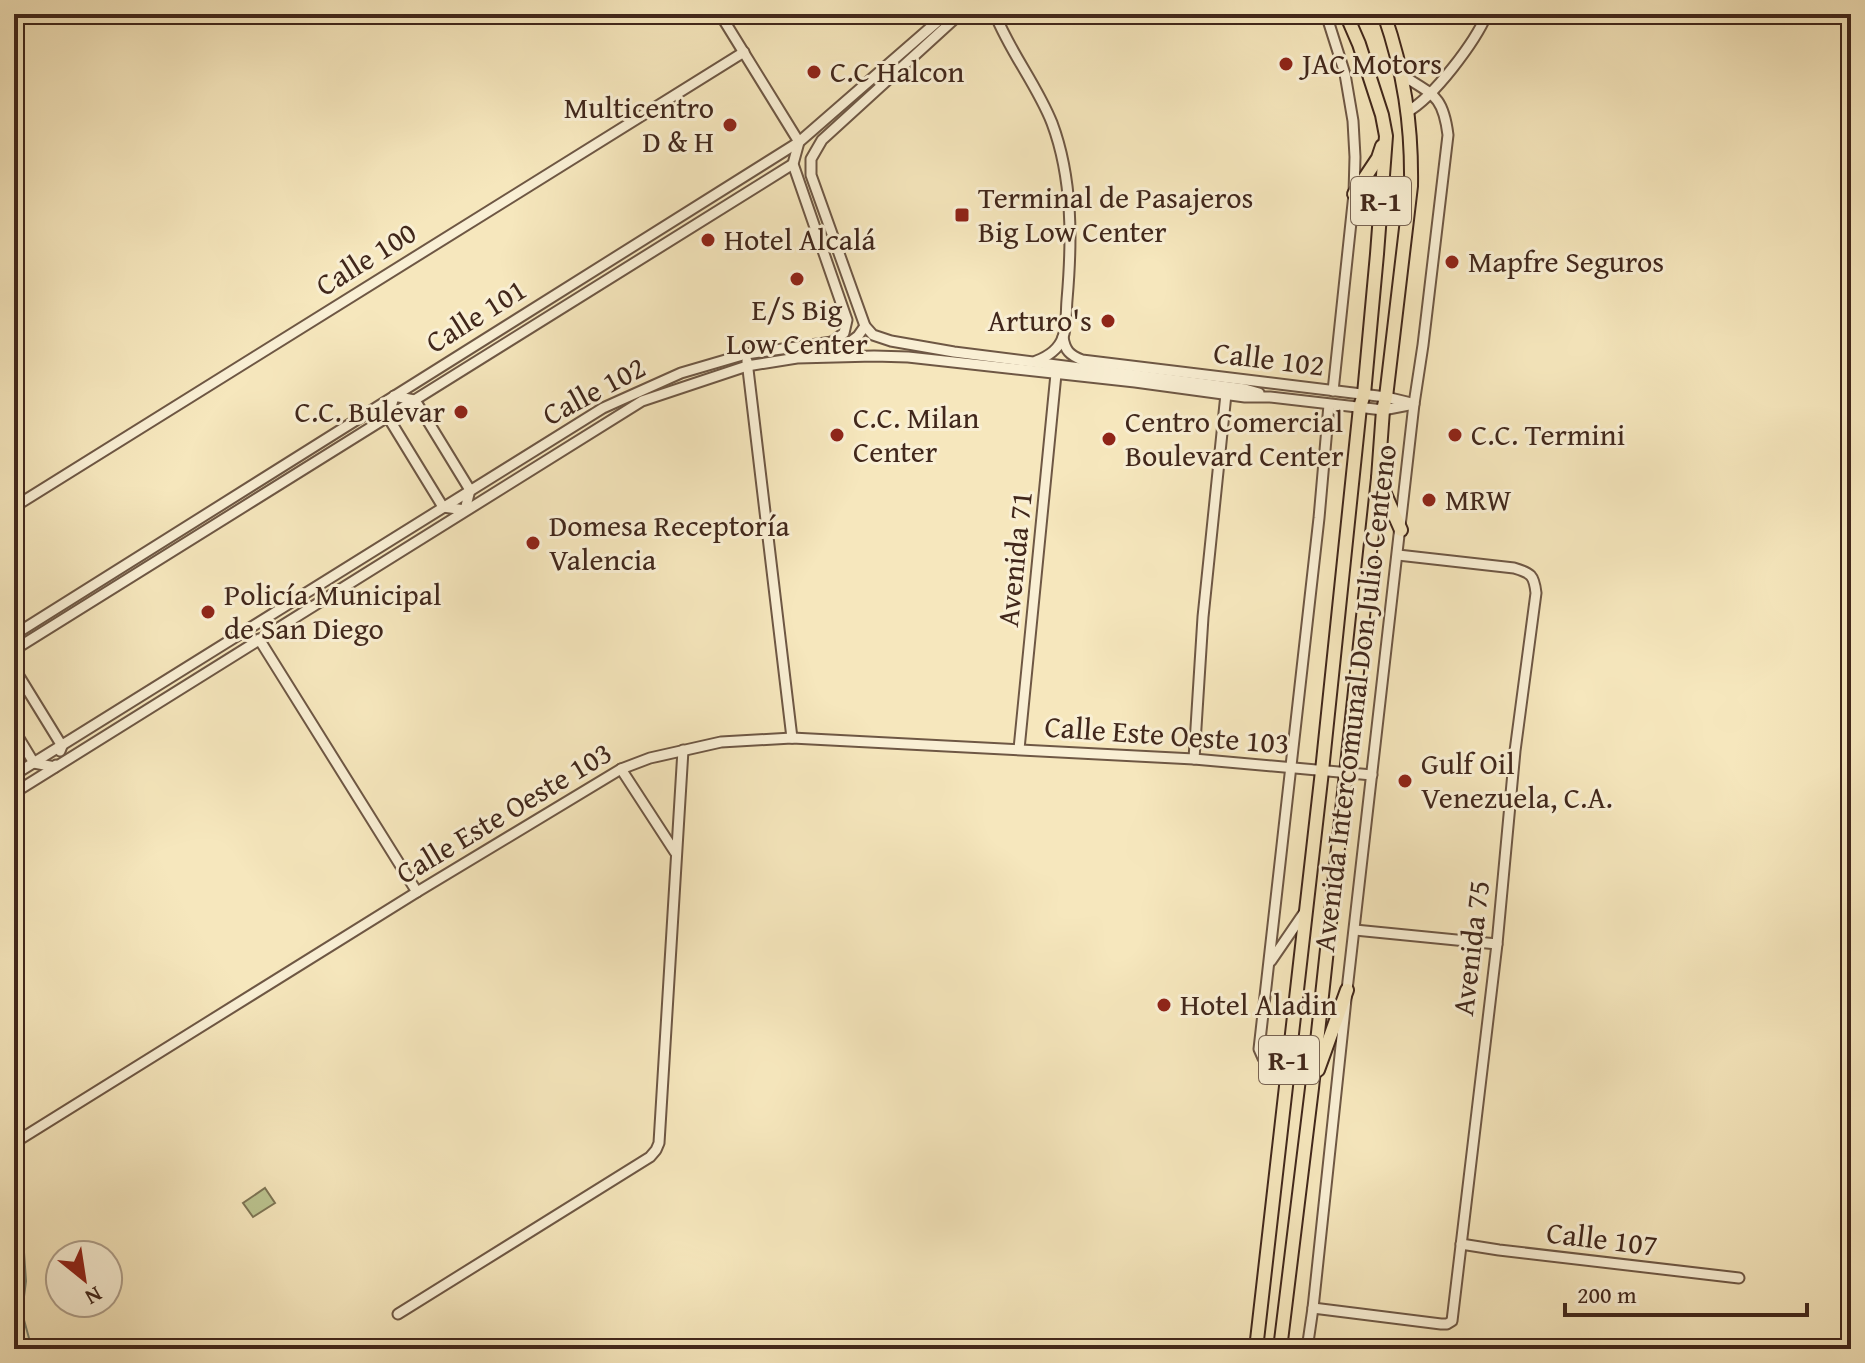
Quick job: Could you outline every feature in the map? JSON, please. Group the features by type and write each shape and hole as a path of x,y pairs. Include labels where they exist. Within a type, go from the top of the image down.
{"main road":[{"name":"Avenida Intercomunal Don Julio Centeno","path":"1256,1349 1362,401 1386,136 1359,44 1346,14"},
{"name":"Avenida Intercomunal Don Julio Centeno","path":"1280,1349 1312,1088 1384,404 1411,186 1411,152 1402,75 1384,14"},
{"path":"1354,194 1378,158 1386,136"},
{"path":"1378,478 1401,530"},
{"path":"1312,1088 1347,990"}],"street":[{"path":"720,14 799,142 793,164 847,320 844,333 832,342"},
{"name":"Calle 101","path":"14,635 799,142 946,14"},
{"path":"865,326 811,175 811,159 822,140 960,14"},
{"path":"985,14 1000,27"},
{"path":"995,14 1053,125 1068,194 1070,264 1063,337 1052,353 1033,362"},
{"path":"1326,14 1345,74 1355,157 1354,194 1333,391"},
{"path":"1407,112 1464,53 1478,34 1487,14"},
{"name":"Calle 100","path":"14,507 744,52"},
{"name":"Avenida Intercomunal Don Julio Centeno","path":"1307,1349 1414,404 1448,135 1445,111 1439,101 1402,75"},
{"path":"837,108 846,117"},
{"name":"Calle 101","path":"14,650 793,164"},
{"path":"722,190 729,202"},
{"path":"813,223 830,228"},
{"path":"546,301 554,312"},
{"name":"Calle 102","path":"14,775 603,408 681,373 746,354 850,342 865,326 873,335 891,341 954,352 1245,389 1270,397"},
{"name":"Calle 102","path":"1063,337 1064,348 1082,360 1333,391 1362,401 1384,404 1414,404"},
{"path":"746,354 792,738"},
{"name":"Calle 102","path":"14,793 642,401 747,366 797,358 908,357 1329,405 1362,401"},
{"name":"Avenida 71","path":"1019,749 1056,374"},
{"path":"1194,759 1203,617 1226,394"},
{"path":"394,396 414,400 470,490 465,510 443,507 391,422 389,415 394,396"},
{"name":"Avenida Intercomunal Don Julio Centeno","path":"1287,1081 1279,1062 1259,1054 1318,532 1329,405"},
{"name":"Avenida 75","path":"1313,1308 1441,1324 1452,1321 1497,944 1515,751 1536,593 1534,580 1528,572 1514,568 1398,555"},
{"path":"259,639 417,892"},
{"path":"14,668 62,746 55,767 34,763 14,730"},
{"name":"Calle Este Oeste 103","path":"14,1143 417,892 621,769 650,758 721,742 792,738 1194,759 1372,775"},
{"path":"398,1314 650,1157 656,1150 659,1143 683,750"},
{"path":"621,769 675,852"},
{"path":"1269,963 1306,909"},
{"path":"1355,930 1497,944"},
{"name":"Calle 107","path":"1461,1244 1739,1278"}],"green space":[{"path":"265,1188 275,1203 253,1217 243,1203"}],"waterway":[{"path":"14,1149 17,1154 14,1174 26,1281 24,1320 32,1349"}],"place":[{"name":"JAC Motors","path":"1286,64"},
{"name":"C.C Halcon","path":"814,72"},
{"name":"Multicentro D & H","path":"730,125"},
{"name":"Terminal de Pasajeros Big Low Center","path":"962,215"},
{"name":"Hotel Alcalá","path":"708,240"},
{"name":"Mapfre Seguros","path":"1452,262"},
{"name":"E/S Big Low Center","path":"797,279"},
{"name":"Arturo's","path":"1108,321"},
{"name":"C.C. Bulevar","path":"461,412"},
{"name":"C.C. Milan Center","path":"837,435"},
{"name":"C.C. Termini","path":"1455,435"},
{"name":"Centro Comercial Boulevard Center","path":"1109,439"},
{"name":"MRW","path":"1429,500"},
{"name":"Domesa Receptoría Valencia","path":"533,543"},
{"name":"Policía Municipal de San Diego","path":"208,612"},
{"name":"Gulf Oil Venezuela, C.A.","path":"1405,781"},
{"name":"Hotel Aladin","path":"1164,1005"}]}
